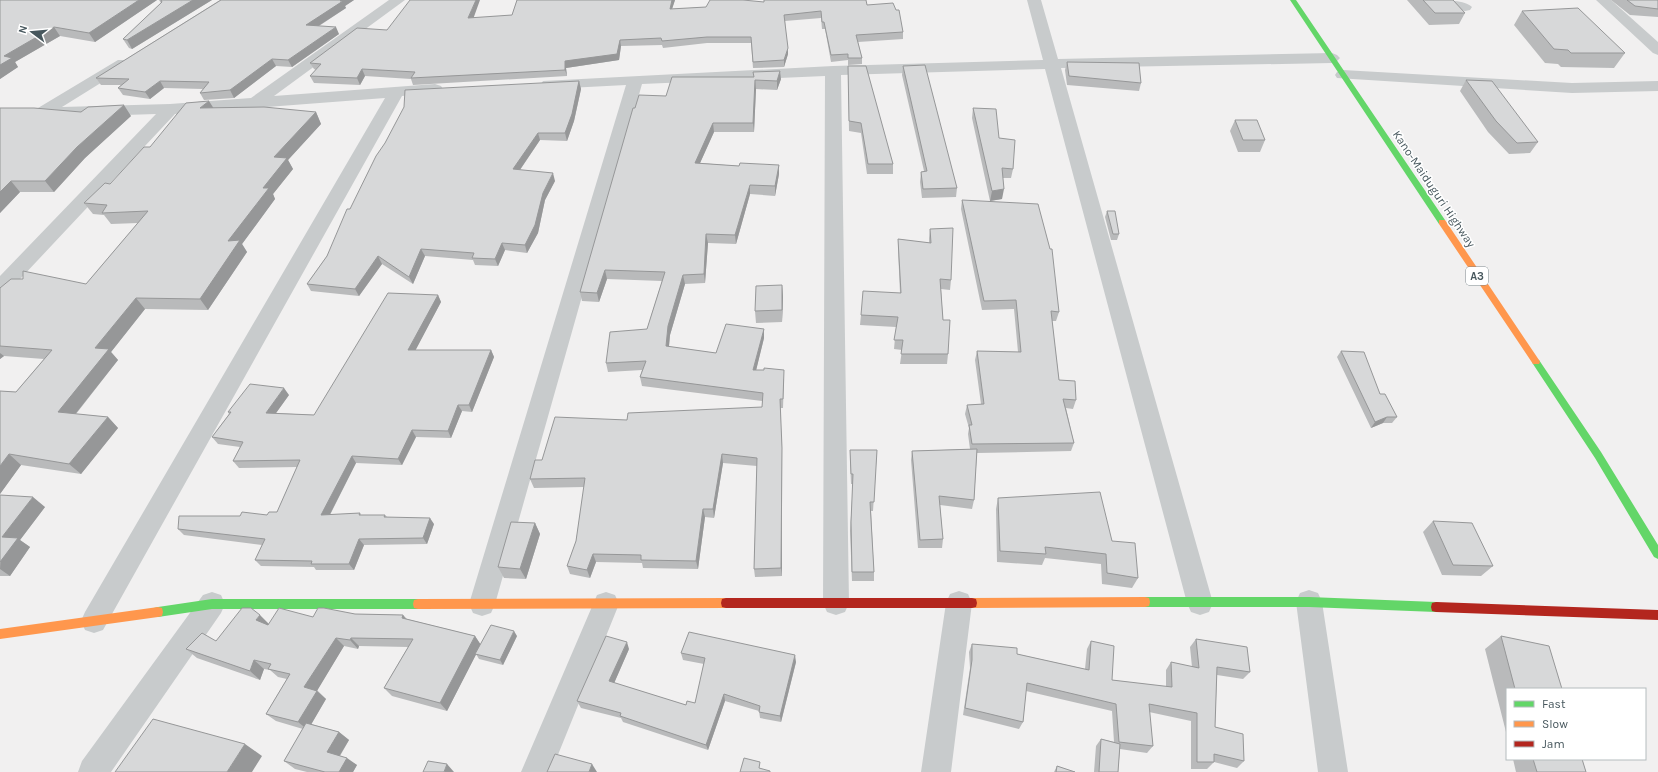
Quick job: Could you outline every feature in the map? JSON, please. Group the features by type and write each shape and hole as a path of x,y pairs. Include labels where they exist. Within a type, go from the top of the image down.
{"main road":[{"name":"Kano-Maiduguri Highway","path":"1293,0 1598,455 1658,554"},
{"path":"0,634 212,604 1309,602 1658,615"}],"street":[{"path":"257,101 398,0"},
{"path":"1034,0 1200,603"},
{"path":"1441,0 1465,7"},
{"path":"1603,0 1658,50"},
{"path":"42,113 137,54"},
{"path":"532,85 833,71 1052,64 1332,58"},
{"path":"833,71 836,603"},
{"path":"1343,75 1572,88 1658,86"},
{"path":"482,604 635,81"},
{"path":"0,114 170,109 257,101 452,88"},
{"path":"94,621 396,91"},
{"path":"0,288 170,109"},
{"path":"1309,602 1333,772"},
{"path":"936,772 959,603"},
{"path":"93,772 212,604"},
{"path":"536,772 606,604"}],"building":[{"path":"0,0 139,0 89,33 54,27 4,56 12,58 0,65"},
{"path":"161,0 193,0 127,40 123,39 162,2"},
{"path":"221,0 343,1 306,25 336,27 288,60 272,59 230,90 200,93 209,82 160,81 145,92 118,88 129,79 96,78"},
{"path":"410,0 476,0 468,18 512,15 517,0 672,0 670,9 706,7 710,0 743,0 764,2 764,0 866,0 867,5 893,3 896,10 899,10 903,32 856,35 862,58 848,58 848,54 831,55 824,22 822,22 821,11 784,15 788,48 784,60 753,62 751,37 707,37 662,41 661,38 620,40 617,54 565,61 565,70 411,78 415,72 362,69 357,78 310,76 321,64 310,63 357,28 387,30"},
{"path":"1423,0 1453,0 1465,13 1435,13"},
{"path":"1627,0 1658,0 1658,9 1635,6"},
{"path":"1578,8 1625,53 1571,53 1568,50 1554,49 1522,11"},
{"path":"1067,62 1139,63 1141,83 1069,76"},
{"path":"925,65 957,188 923,189 921,172 927,171 903,66"},
{"path":"848,66 866,66 893,164 868,164 861,123 849,121"},
{"path":"780,71 777,81 755,80 753,123 713,123 695,163 739,166 740,163 779,165 775,186 750,185 735,235 706,234 704,274 683,275 668,326 666,346 716,353 726,324 764,329 753,370 764,370 764,368 784,370 783,399 780,399 782,448 781,568 754,569 757,458 722,454 713,509 703,509 696,561 641,560 641,555 593,554 587,570 567,566 576,541 585,478 530,479 535,460 542,460 555,417 627,420 628,413 762,407 763,393 640,377 646,361 606,363 610,332 647,329 665,272 605,270 597,293 580,292 633,108 635,108 639,95 666,96 672,77 754,77 753,72"},
{"path":"1466,80 1492,81 1538,142 1517,143 1496,121"},
{"path":"579,81 572,114 565,133 538,133 513,169 553,173 543,193 535,225 525,245 502,243 495,259 472,258 474,253 421,249 409,277 378,256 355,289 307,284 327,256 347,209 350,209 376,156 385,143 404,107 405,90"},
{"path":"209,101 200,108 264,107 316,112 274,157 287,158 263,188 269,188 228,241 240,240 200,299 136,298 95,348 109,349 58,412 108,417 69,464 9,454 0,466 0,391 16,392 52,350 0,346 0,288 11,279 23,279 23,271 86,284 148,211 102,213 107,205 84,203 105,183 110,184 144,147 150,147 186,103"},
{"path":"124,105 77,147 45,181 11,181 0,192 0,108 34,108 81,112 88,107"},
{"path":"973,108 996,109 999,138 1015,140 1013,169 1002,168 1004,189 992,191"},
{"path":"1235,120 1257,120 1265,140 1243,140"},
{"path":"962,200 1038,204 1050,249 1052,249 1059,312 1051,311 1059,380 1075,381 1076,400 1063,399 1074,443 972,444 969,425 972,425 967,405 984,404 977,351 1021,352 1016,300 984,301"},
{"path":"1107,211 1115,211 1119,234 1113,234"},
{"path":"953,228 951,280 940,279 943,320 950,320 948,354 901,354 903,340 894,340 898,317 861,315 863,291 901,293 898,239 931,243 930,229"},
{"path":"782,285 782,310 755,311 756,286"},
{"path":"388,293 438,295 408,350 491,350 469,405 458,405 448,431 412,430 398,459 352,456 321,515 360,513 359,515 385,515 384,517 430,518 423,538 359,539 349,564 311,564 312,561 255,560 265,539 178,529 179,516 240,516 242,512 267,515 269,512 277,512 300,460 233,461 243,442 212,437 231,412 228,412 250,384 284,388 266,413 314,415"},
{"path":"1341,351 1364,352 1380,394 1385,394 1397,417 1387,417 1375,422"},
{"path":"977,449 974,500 939,496 943,539 920,540 912,451"},
{"path":"850,450 877,450 874,502 870,502 874,572 852,572 851,522 853,474 851,474"},
{"path":"1100,492 1112,541 1135,543 1138,578 1107,573 1106,554 1045,547 1046,554 1000,551 998,498"},
{"path":"0,495 33,497 2,537 18,538 0,562"},
{"path":"1433,521 1472,523 1493,566 1453,565"},
{"path":"511,522 535,523 520,569 498,567"},
{"path":"242,608 251,608 260,615 256,620 268,625 279,608 313,617 318,608 324,608 355,614 403,615 402,618 475,636 440,703 384,688 413,639 351,638 350,640 336,638 304,687 317,691 298,722 266,714 290,674 268,669 271,664 254,660 250,671 186,649 202,633 216,641"},
{"path":"491,625 514,631 500,660 475,654"},
{"path":"689,632 795,655 780,716 759,712 760,706 724,694 706,745 620,716 621,713 577,701 606,636 627,642 609,681 686,705 687,701 695,703 705,658 681,653"},
{"path":"1501,636 1549,646 1562,688 1515,688"},
{"path":"1196,639 1247,647 1250,672 1217,667 1215,727 1243,734 1244,761 1214,754 1214,762 1197,762 1197,713 1149,704 1153,746 1119,742 1116,704 1027,683 1023,722 965,708 972,660 972,644 1017,648 1017,654 1089,670 1091,641 1114,646 1112,680 1172,687 1171,662 1199,668"},
{"path":"153,719 245,744 227,772 115,772"},
{"path":"306,723 339,732 327,752 347,758 339,772 325,772 284,761"},
{"path":"1101,739 1120,744 1118,772 1099,772"},
{"path":"555,754 592,764 589,772 547,772"},
{"path":"744,758 760,762 759,768 770,772 740,772"},
{"path":"1533,760 1582,760 1586,772 1537,772"},
{"path":"428,761 447,764 444,772 423,772"},
{"path":"1057,766 1075,772 1056,772"}],"traffic: fast":[{"path":"1293,0 1442,222"},
{"path":"1536,362 1598,455 1658,554"},
{"path":"1145,602 1309,602 1436,607"},
{"path":"158,612 212,604 418,604"}],"traffic: slow":[{"path":"1442,222 1536,362"},
{"path":"972,603 1145,602"},
{"path":"418,604 726,603"},
{"path":"0,634 158,612"}],"traffic: jam":[{"path":"726,603 972,603"},
{"path":"1436,607 1658,615"}]}
